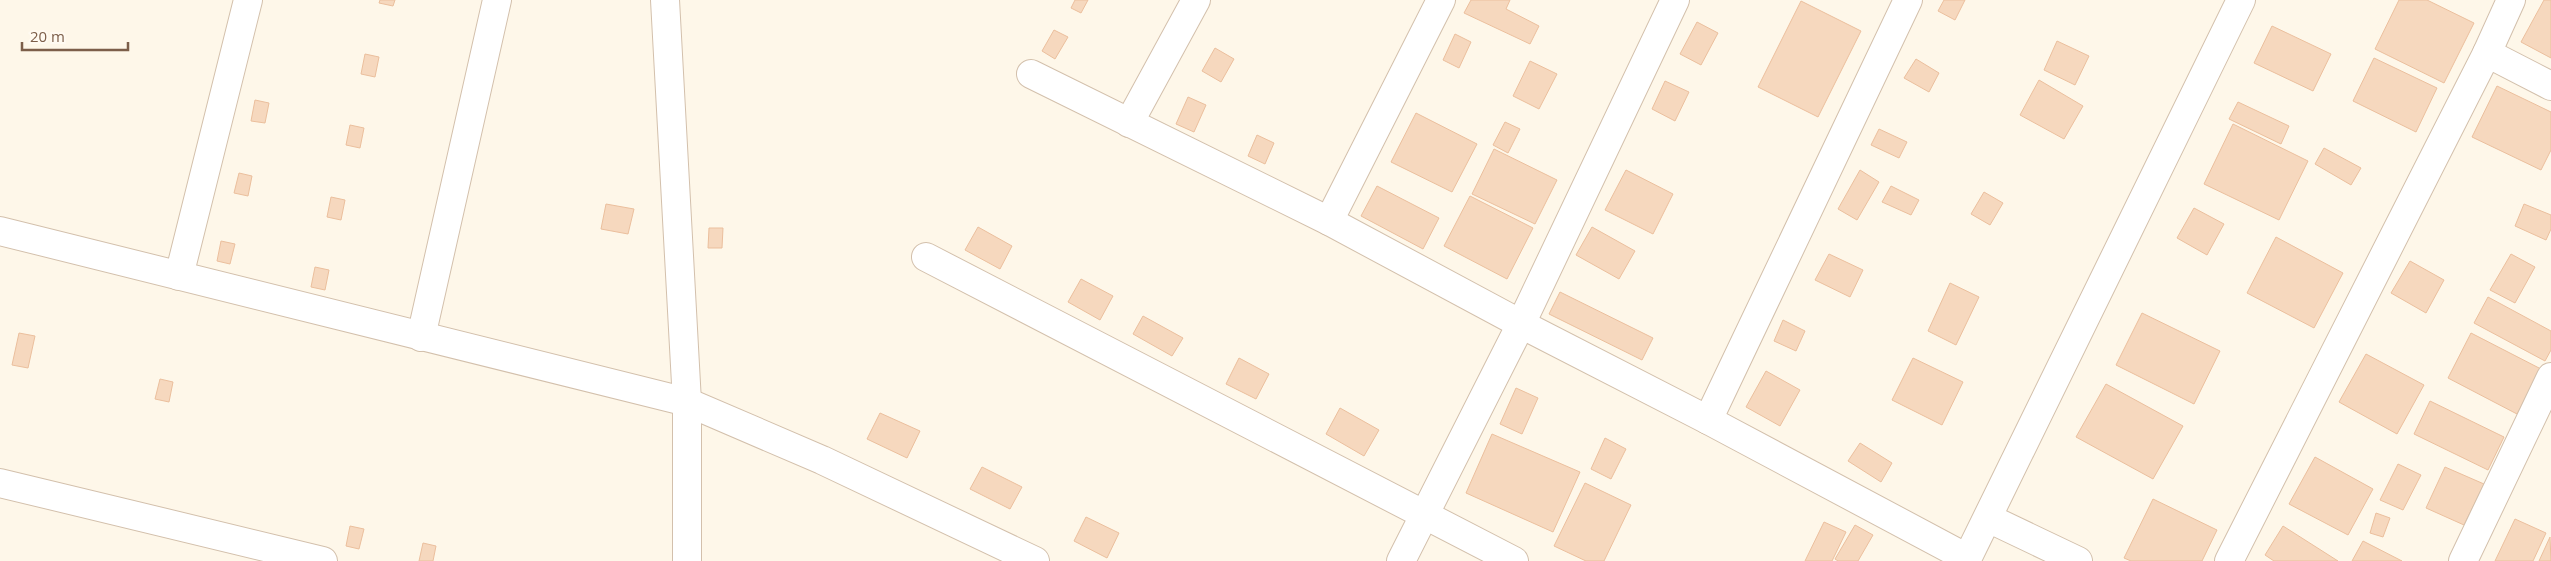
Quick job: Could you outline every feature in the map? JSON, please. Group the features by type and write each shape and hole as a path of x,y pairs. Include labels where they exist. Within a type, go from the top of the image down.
{"street":[{"path":"179,276 248,0"},
{"path":"421,337 497,0"},
{"path":"665,0 687,402 687,561"},
{"path":"1129,123 1196,0"},
{"path":"1329,221 1441,0"},
{"path":"1708,420 1908,0"},
{"path":"1031,74 1329,221 1520,324 1708,420 1967,560 2241,0"},
{"path":"2229,561 2487,53 2511,0"},
{"path":"1401,561 1520,324 1674,1"},
{"path":"2487,53 2551,86"},
{"path":"0,231 687,402 822,460 1036,561"},
{"path":"926,257 1514,561"},
{"path":"2463,561 2551,377"},
{"path":"0,483 323,561"},
{"path":"1988,518 2078,561"}],"building":[{"path":"380,0 395,0 393,6 379,3"},
{"path":"1075,0 1088,0 1081,13 1071,8"},
{"path":"1471,0 1510,0 1506,9 1539,26 1530,44 1464,13"},
{"path":"1944,0 1965,0 1955,20 1938,11"},
{"path":"2399,0 2427,0 2474,23 2444,83 2375,49"},
{"path":"2544,0 2551,0 2551,58 2521,42"},
{"path":"1801,1 1861,31 1818,117 1758,87"},
{"path":"1697,22 1718,33 1701,65 1680,54"},
{"path":"2272,26 2331,54 2313,91 2254,63"},
{"path":"1054,30 1068,37 1055,59 1042,51"},
{"path":"1455,34 1471,42 1459,68 1443,60"},
{"path":"2057,41 2089,56 2075,85 2044,70"},
{"path":"1215,48 1234,59 1221,82 1202,71"},
{"path":"365,54 379,57 375,77 361,74"},
{"path":"2374,58 2437,88 2416,132 2353,101"},
{"path":"1916,59 1939,73 1929,92 1904,78"},
{"path":"1530,61 1557,74 1539,109 1513,96"},
{"path":"2039,80 2083,106 2064,139 2020,115"},
{"path":"1665,81 1689,92 1675,121 1652,109"},
{"path":"2497,86 2551,112 2551,150 2541,170 2472,137"},
{"path":"1188,97 1206,105 1194,132 1176,124"},
{"path":"255,100 269,103 265,123 251,121"},
{"path":"2238,102 2289,126 2281,144 2229,119"},
{"path":"1416,113 1477,144 1452,192 1391,162"},
{"path":"1505,122 1520,129 1508,153 1493,145"},
{"path":"2233,124 2308,161 2279,220 2204,184"},
{"path":"350,125 364,128 360,148 346,145"},
{"path":"1879,129 1907,142 1899,158 1871,145"},
{"path":"1257,135 1274,143 1265,164 1248,156"},
{"path":"2324,148 2361,168 2351,185 2315,164"},
{"path":"1494,149 1557,180 1535,224 1472,194"},
{"path":"1626,170 1673,194 1653,234 1605,210"},
{"path":"1860,170 1879,182 1857,220 1838,209"},
{"path":"239,173 252,176 248,196 234,193"},
{"path":"1377,186 1439,218 1423,249 1361,216"},
{"path":"1891,186 1919,200 1911,215 1882,202"},
{"path":"1984,192 2003,203 1990,225 1971,214"},
{"path":"1470,196 1533,228 1507,279 1444,246"},
{"path":"331,197 345,200 341,220 327,217"},
{"path":"606,204 634,209 628,234 601,229"},
{"path":"2524,204 2551,215 2551,229 2546,240 2515,226"},
{"path":"2194,208 2224,224 2207,255 2177,238"},
{"path":"978,227 1012,246 1000,269 965,250"},
{"path":"1592,227 1635,251 1619,279 1576,255"},
{"path":"709,228 723,228 722,248 708,248"},
{"path":"2276,237 2343,273 2314,328 2247,293"},
{"path":"221,241 235,244 230,264 217,261"},
{"path":"1829,254 1863,270 1850,297 1815,280"},
{"path":"2511,254 2535,267 2515,303 2490,290"},
{"path":"2410,261 2444,280 2426,313 2391,293"},
{"path":"315,267 329,270 325,290 311,287"},
{"path":"1081,279 1113,296 1100,320 1068,302"},
{"path":"1950,283 1979,297 1956,345 1928,331"},
{"path":"1560,292 1653,338 1642,360 1549,314"},
{"path":"2488,297 2551,331 2551,350 2545,361 2474,323"},
{"path":"2142,313 2220,351 2194,404 2116,365"},
{"path":"1143,316 1183,338 1172,356 1133,334"},
{"path":"1783,320 1805,331 1796,351 1774,341"},
{"path":"19,333 35,336 28,368 12,365"},
{"path":"2471,333 2541,369 2517,414 2448,378"},
{"path":"2366,354 2424,385 2397,434 2339,402"},
{"path":"1239,358 1269,374 1256,399 1226,384"},
{"path":"1913,358 1963,382 1942,425 1892,400"},
{"path":"1766,371 1800,390 1780,426 1746,407"},
{"path":"160,379 173,382 169,402 155,399"},
{"path":"2106,384 2183,426 2153,479 2076,437"},
{"path":"1516,388 1538,398 1522,434 1500,424"},
{"path":"2430,401 2504,437 2488,470 2414,434"},
{"path":"1340,408 1379,430 1364,456 1326,434"},
{"path":"880,413 920,431 907,458 867,439"},
{"path":"1492,434 1580,472 1553,532 1466,493"},
{"path":"1605,438 1626,449 1611,479 1591,469"},
{"path":"1860,443 1892,463 1881,482 1848,461"},
{"path":"2315,457 2373,489 2348,535 2289,504"},
{"path":"2398,464 2421,475 2403,510 2380,500"},
{"path":"982,467 1022,487 1010,509 970,489"},
{"path":"2445,467 2484,484 2464,525 2426,508"},
{"path":"1585,483 1631,505 1604,561 1586,561 1554,546"},
{"path":"2153,499 2217,530 2202,561 2131,561 2124,558"},
{"path":"2376,513 2390,518 2383,537 2370,533"},
{"path":"1086,517 1119,533 1107,558 1074,541"},
{"path":"2515,519 2546,533 2533,561 2495,561"},
{"path":"1824,522 1846,532 1832,561 1805,561"},
{"path":"1855,525 1873,535 1858,561 1838,561 1835,559"},
{"path":"350,526 364,529 359,549 346,546"},
{"path":"2283,526 2338,561 2274,561 2265,555"},
{"path":"2550,537 2551,561 2539,561"},
{"path":"2363,541 2402,561 2352,561"},
{"path":"423,543 436,546 433,561 419,561"}]}
